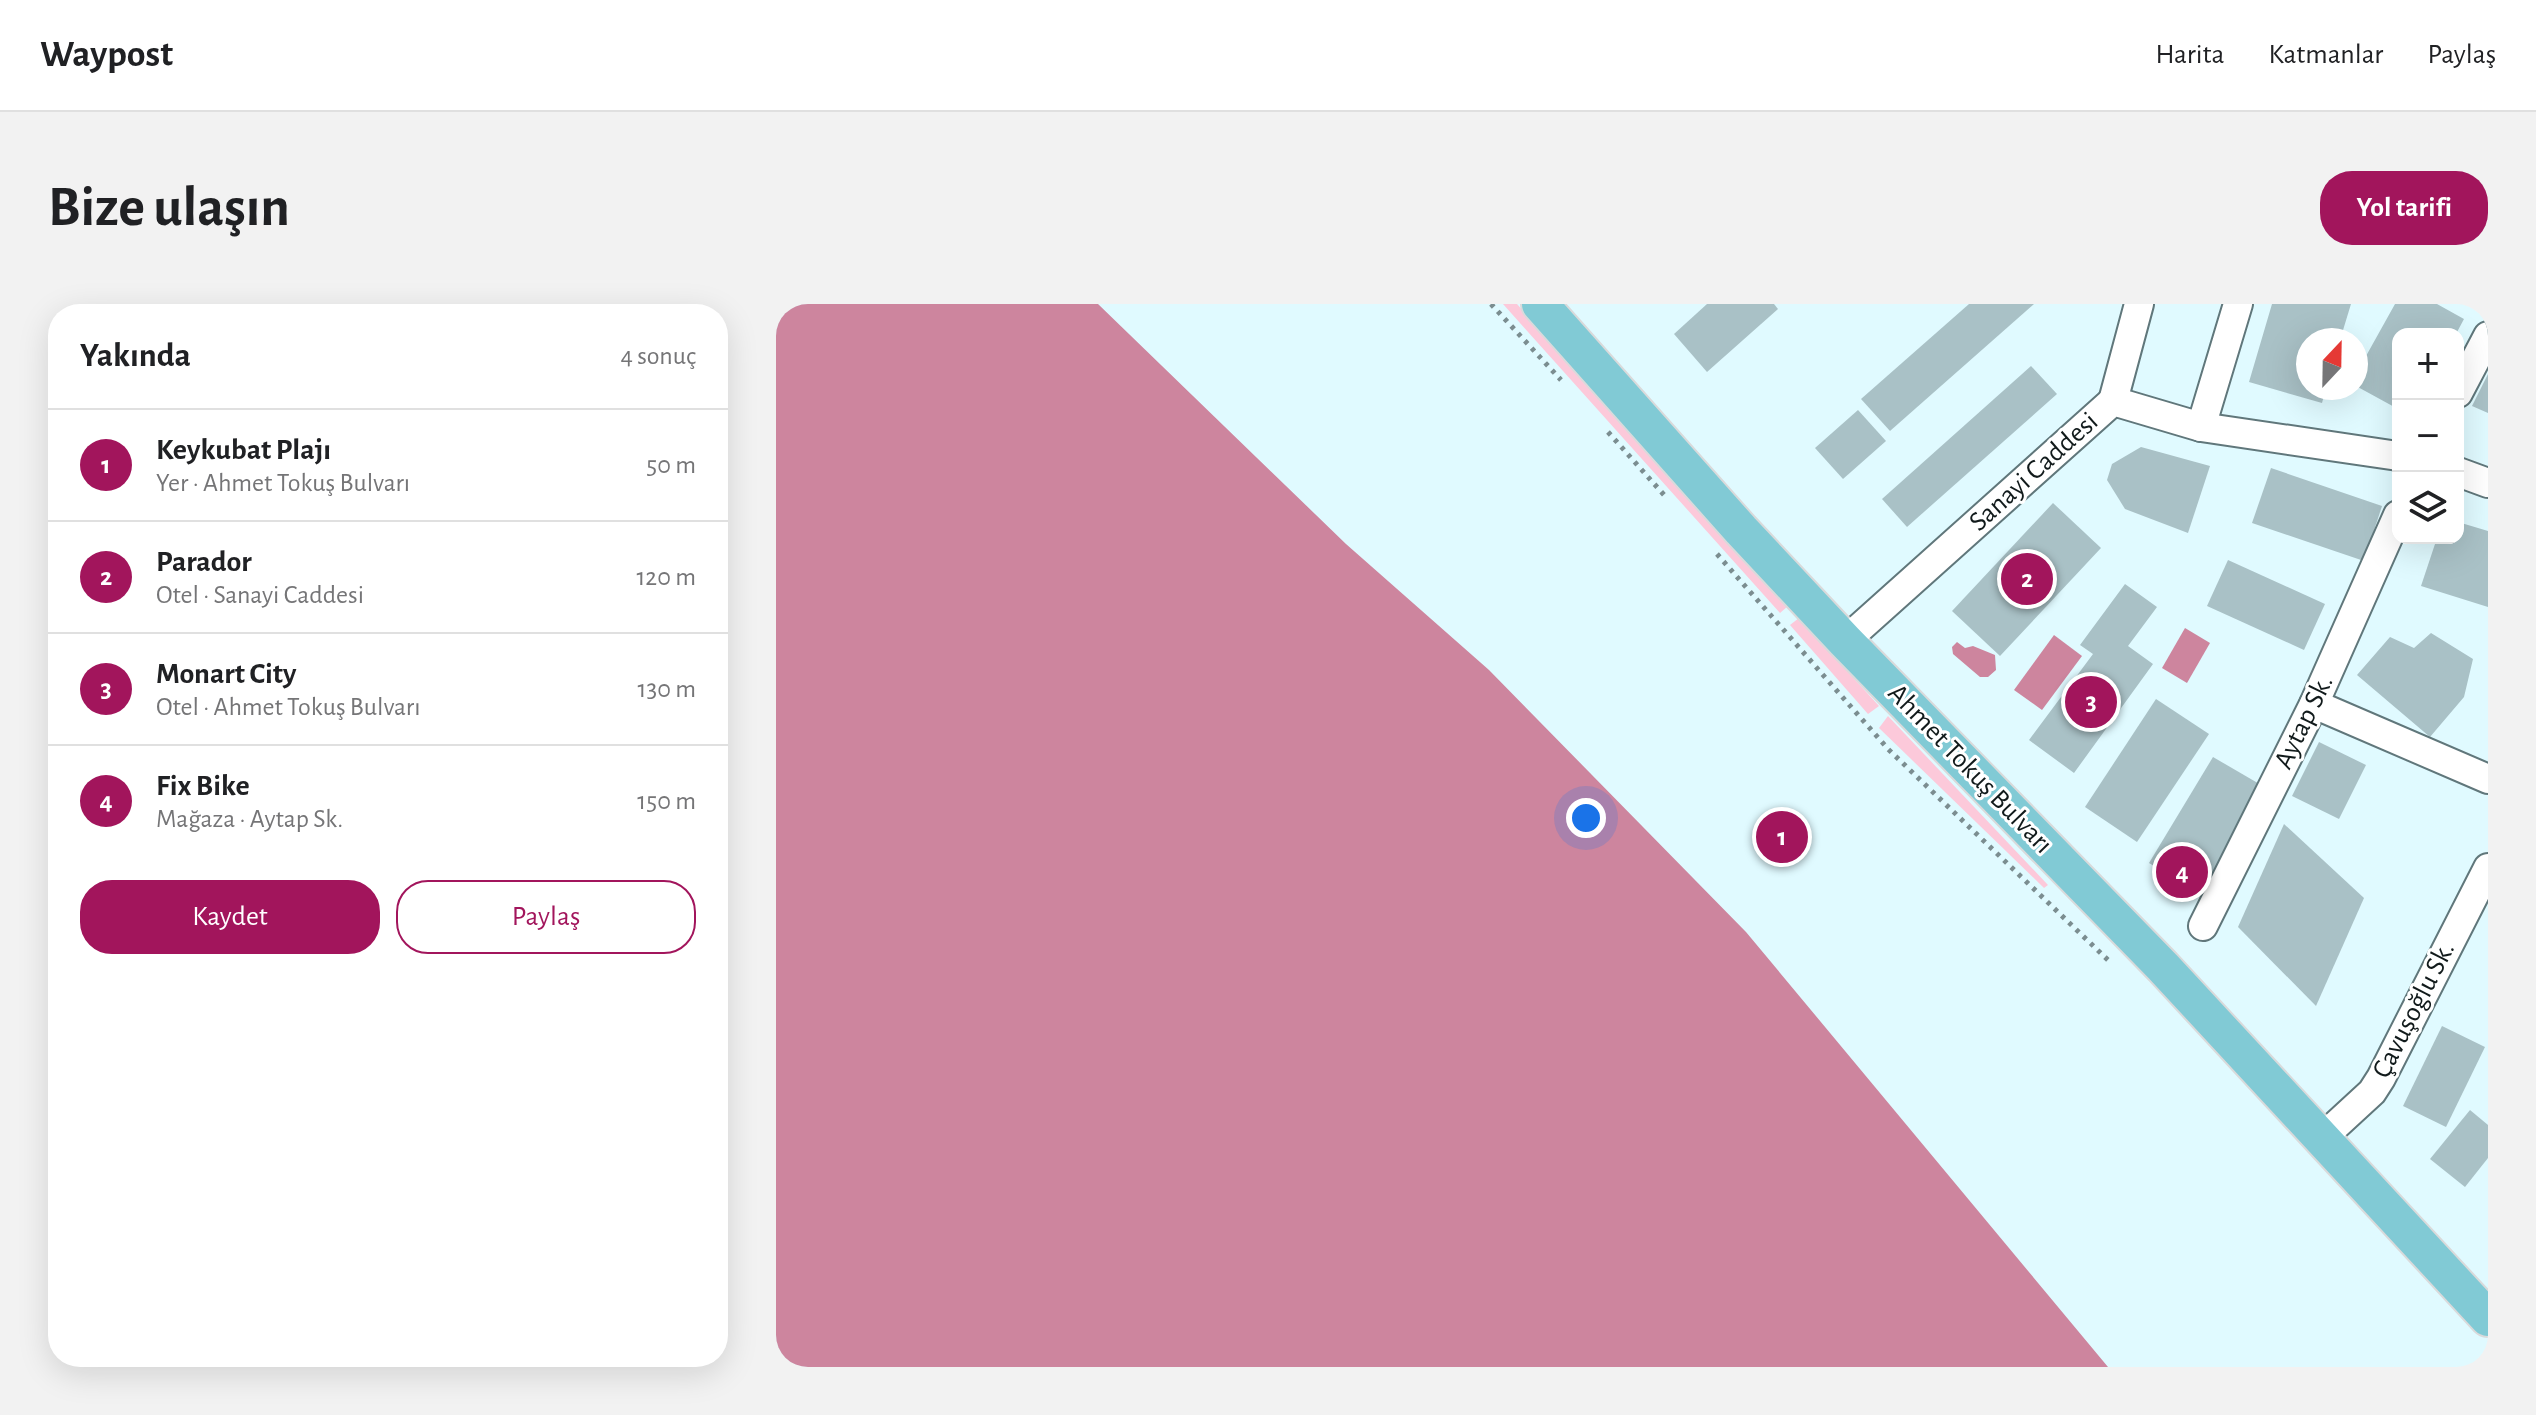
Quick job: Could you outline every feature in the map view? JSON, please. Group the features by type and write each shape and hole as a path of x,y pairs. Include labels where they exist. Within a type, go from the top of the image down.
{"main road":[{"name":"Ahmet Tokuş Bulvarı","path":"1540,304 1741,530 2163,967 2476,1305"}],"street":[{"path":"2113,401 2139,304"},
{"path":"2201,427 2238,304"},
{"path":"2464,382 2488,336"},
{"name":"Sanayi Caddesi","path":"1845,641 2113,401 2201,427 2392,455"},
{"path":"2464,474 2488,483"},
{"name":"Aytap Sk.","path":"2203,926 2314,704 2392,528"},
{"path":"2314,704 2488,779"},
{"name":"Çavuşoğlu Sk.","path":"2322,1138 2372,1092 2381,1078 2488,868"}],"shaded area":[{"path":"776,304 1098,304 1346,544 1489,670 1746,932 2108,1367 776,1367"},
{"path":"1503,304 1517,304 1788,606 1780,613"},
{"path":"1799,618 1879,706 1868,714 1790,625"},
{"path":"2185,628 2210,643 2187,683 2162,668"},
{"path":"2054,635 2082,656 2042,710 2014,690"},
{"path":"1957,642 1965,648 1973,646 1995,655 1996,670 1988,677 1980,677 1953,654 1952,647"},
{"path":"1888,716 2048,885 2044,888 1879,728"}],"building":[{"path":"1707,304 1774,304 1778,309 1707,372 1674,334"},
{"path":"1969,304 2034,304 1890,431 1861,399"},
{"path":"2272,304 2351,304 2344,328 2296,328 2296,396 2249,382"},
{"path":"2395,304 2437,304 2464,319 2459,328 2392,328 2392,406 2368,393 2368,352"},
{"path":"2031,366 2057,394 1907,527 1882,499"},
{"path":"2488,374 2488,413 2472,406"},
{"path":"1858,410 1886,441 1843,479 1815,448"},
{"path":"2141,447 2210,466 2188,533 2125,509 2107,480 2112,464"},
{"path":"2271,468 2382,506 2364,561 2252,523"},
{"path":"2053,503 2101,548 2000,656 1952,611"},
{"path":"2464,524 2488,531 2488,607 2421,586 2435,544 2464,544"},
{"path":"2228,560 2325,604 2304,650 2207,606"},
{"path":"2125,584 2157,607 2128,646 2153,664 2074,773 2029,740 2093,654 2080,645"},
{"path":"2431,633 2473,659 2464,697 2430,737 2357,675 2390,637 2414,648"},
{"path":"2156,699 2209,734 2137,842 2085,807"},
{"path":"2319,742 2366,765 2339,819 2292,796"},
{"path":"2213,757 2268,789 2204,896 2149,863"},
{"path":"2284,824 2364,898 2316,1006 2238,927"},
{"path":"2442,1026 2485,1047 2446,1127 2403,1106"},
{"path":"2470,1110 2488,1125 2488,1158 2465,1187 2430,1159"}],"place":[{"name":"Parador","path":"2027,579"},
{"name":"Monart City","path":"2091,702"},
{"name":"Keykubat Plajı","path":"1782,837"},
{"name":"Fix Bike","path":"2182,872"}]}
